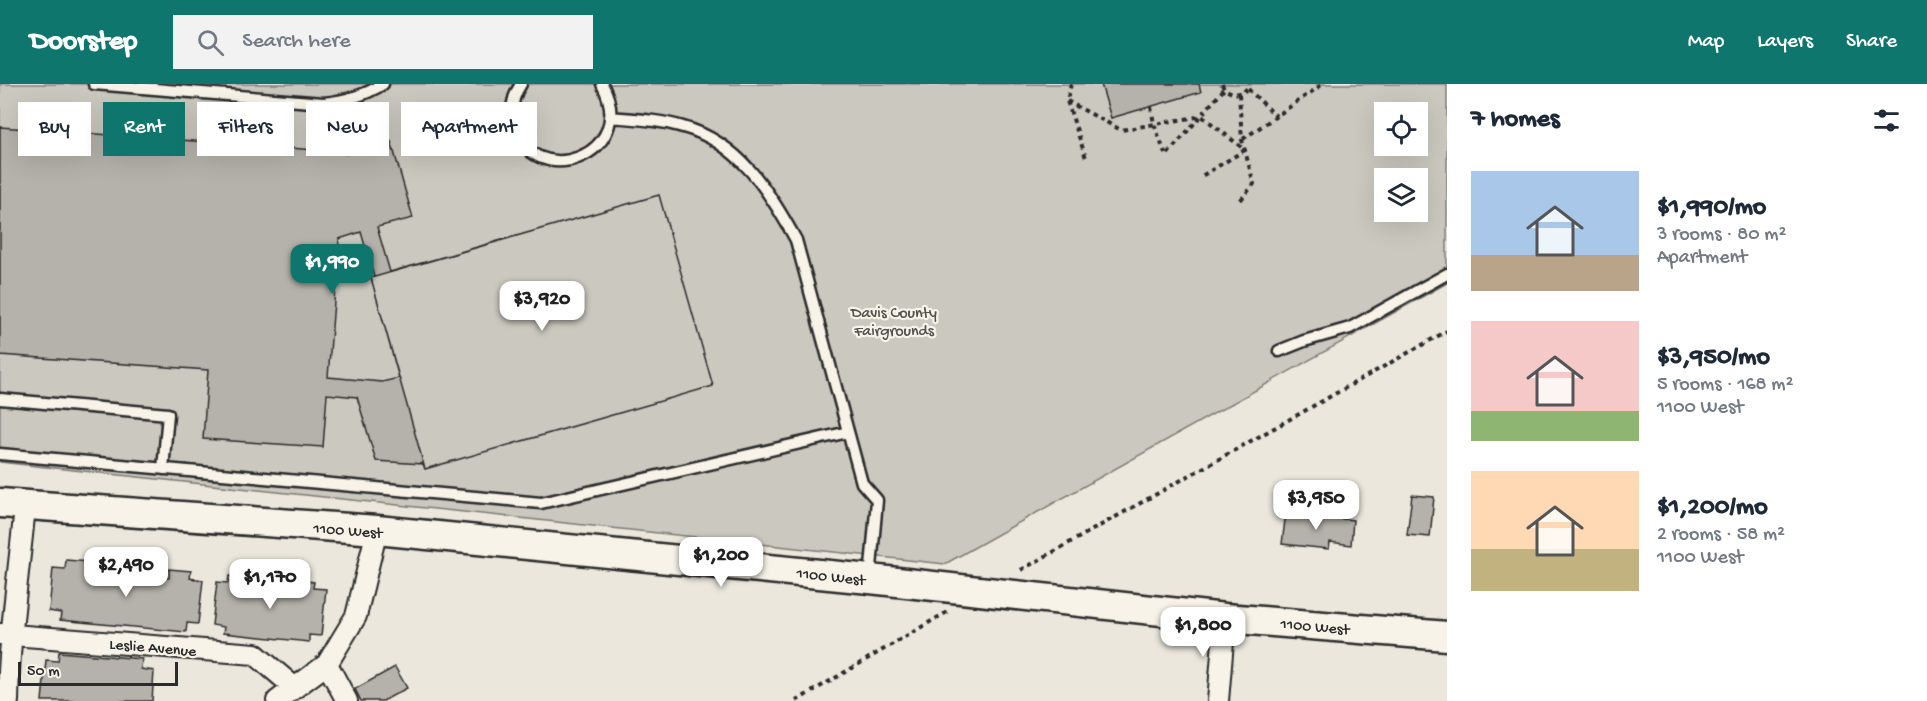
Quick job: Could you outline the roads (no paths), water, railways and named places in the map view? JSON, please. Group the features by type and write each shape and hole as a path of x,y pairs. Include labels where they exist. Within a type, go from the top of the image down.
{"street":[{"name":"1100 West","path":"13,505 377,530 870,579 1225,618 1447,636"},
{"path":"8,701 5,635 15,610 13,505"},
{"path":"277,701 327,664 356,616 377,530"},
{"path":"1218,701 1225,618"},
{"name":"Leslie Avenue","path":"5,635 255,654 295,688"},
{"path":"327,664 347,701"}],"lane":[{"path":"94,84 323,103 346,100 371,92 383,84"},
{"path":"521,84 513,101 512,117 523,144 535,154 548,160 564,162 578,159 591,152 602,141 609,127 608,96 602,84"},
{"path":"610,117 683,126 709,137 734,153 755,174 770,194 796,240 862,483 877,500 870,579"},
{"path":"1279,351 1304,341 1350,328 1447,274"},
{"path":"0,399 168,414 163,469"},
{"path":"0,454 541,503 848,432"}],"park label":[{"name":"Davis County Fairgrounds","path":"894,320"}]}
